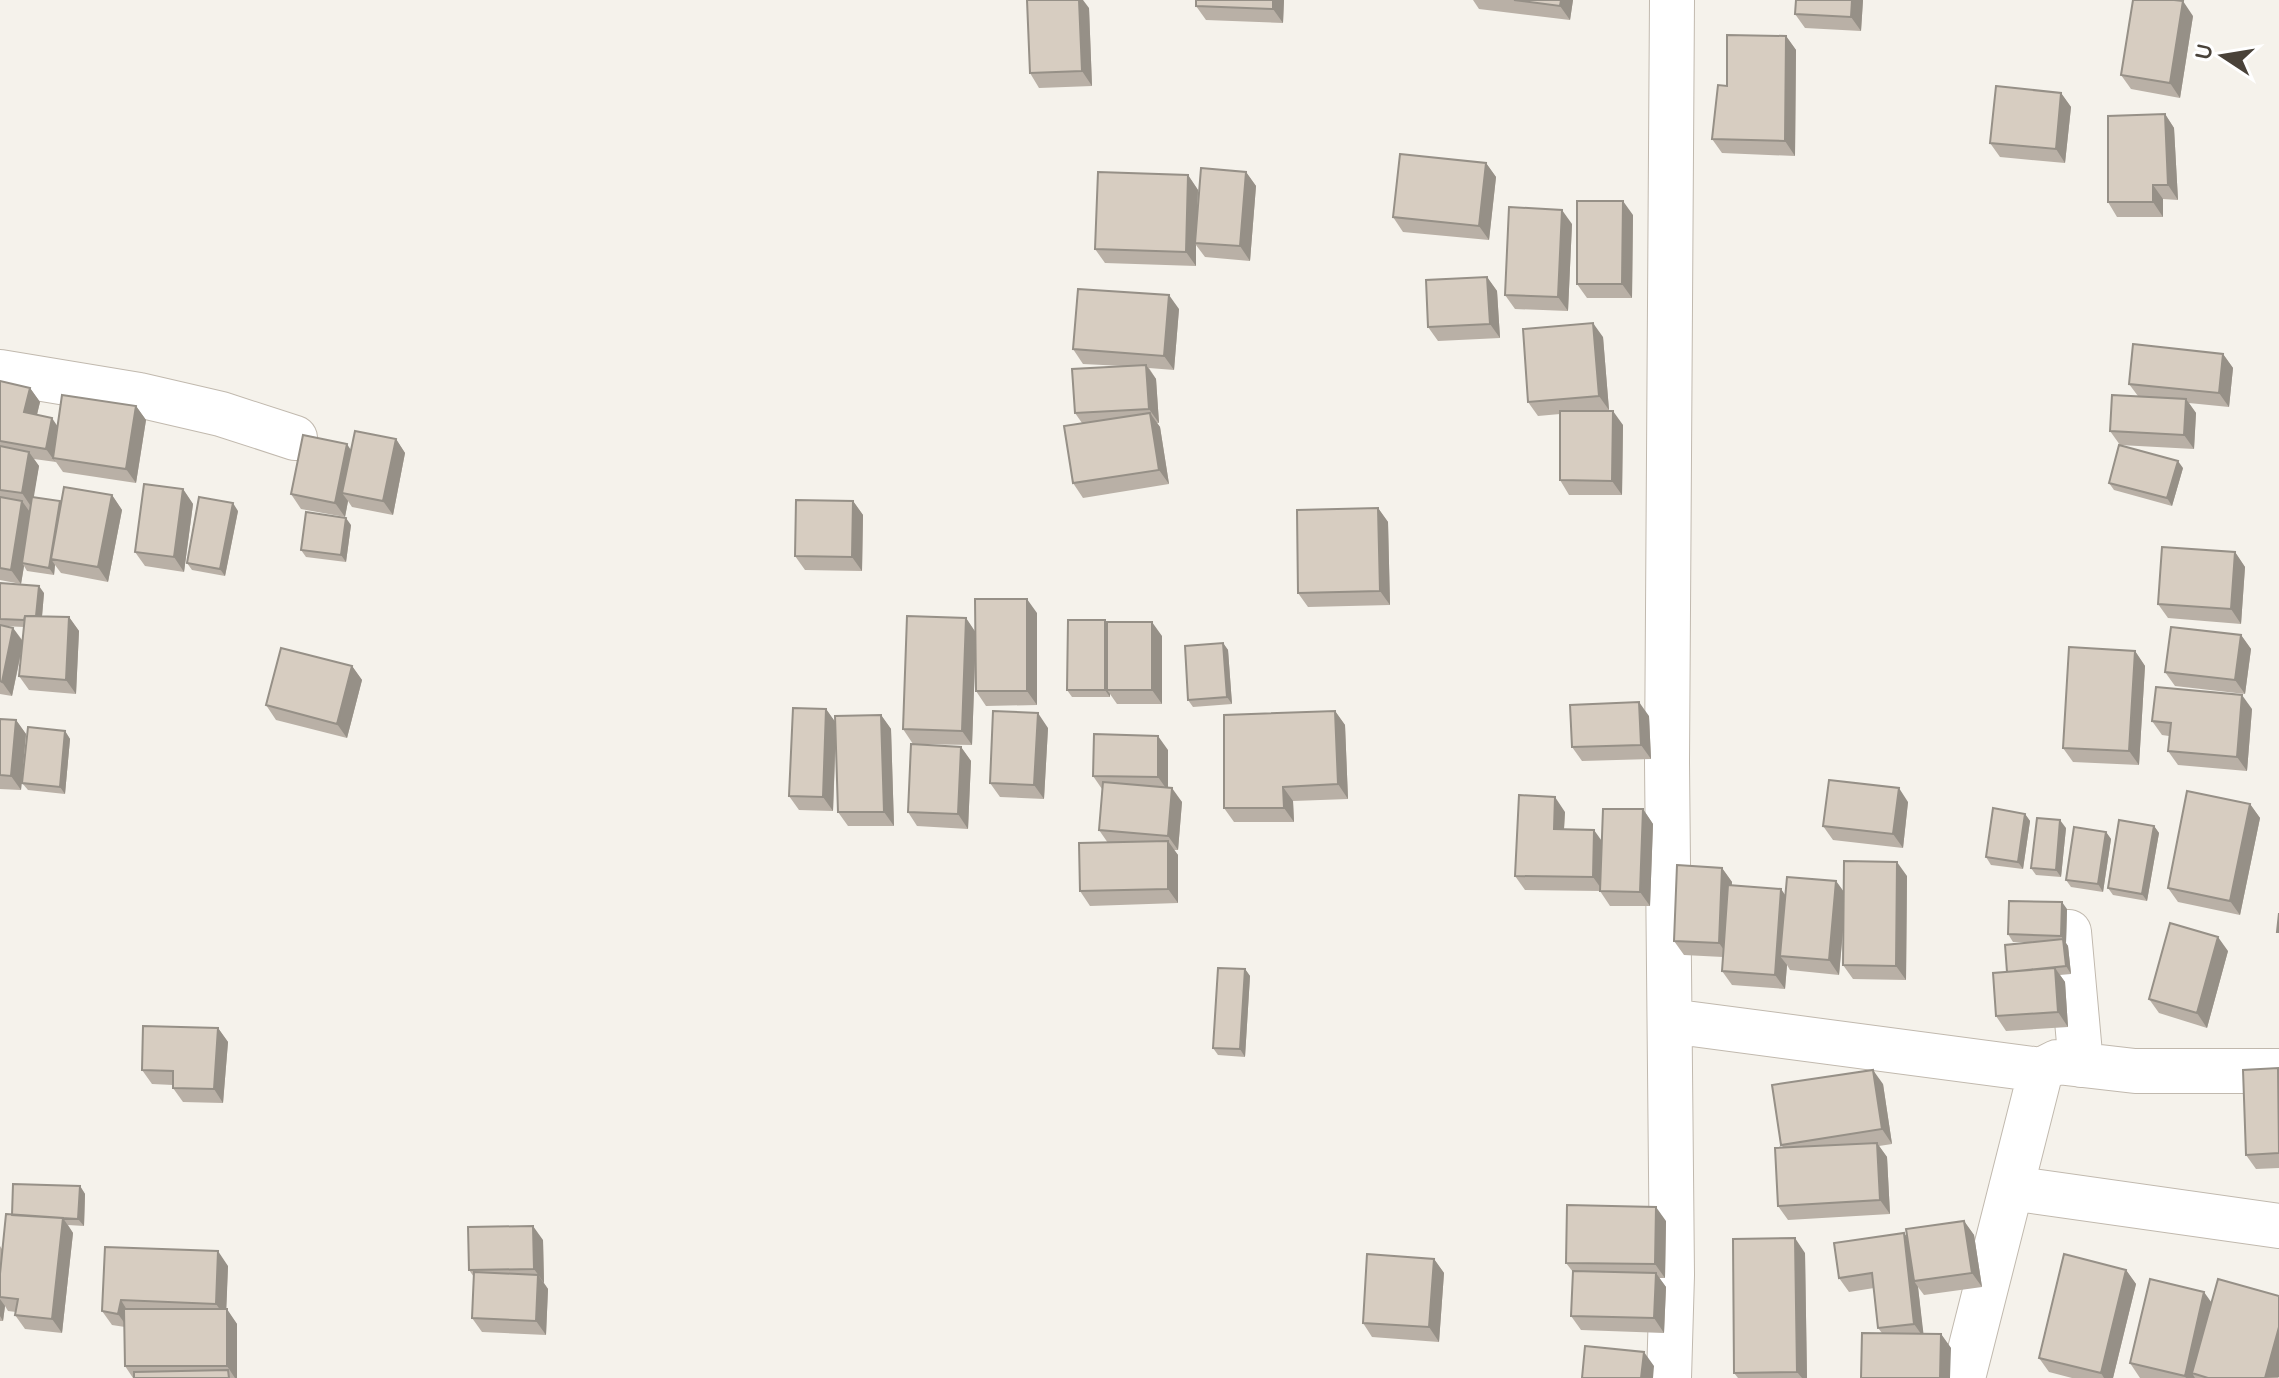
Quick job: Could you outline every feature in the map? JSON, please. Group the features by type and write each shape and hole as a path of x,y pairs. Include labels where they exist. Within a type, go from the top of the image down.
{"street":[{"path":"1669,1378 1672,1275 1667,762 1672,0"},
{"path":"0,372 139,395 208,411 295,438"},
{"path":"1963,1378 2011,1188 2061,1068 2069,932"},
{"path":"1670,1021 2061,1068 2279,1071"},
{"path":"2011,1188 2279,1226"}],"building":[{"path":"1027,0 1079,0 1082,71 1030,73"},
{"path":"1196,0 1273,0 1273,9 1196,6"},
{"path":"1514,0 1561,0 1560,6"},
{"path":"1796,0 1852,0 1851,17 1795,14"},
{"path":"2133,0 2183,1 2170,83 2121,75"},
{"path":"1727,35 1786,36 1785,141 1712,139 1718,85 1727,86"},
{"path":"1996,86 2061,93 2056,149 1990,143"},
{"path":"2165,114 2168,185 2153,185 2153,202 2108,202 2108,116"},
{"path":"1400,154 1486,163 1479,226 1393,217"},
{"path":"1201,168 1246,172 1240,246 1195,243"},
{"path":"1098,172 1188,175 1186,252 1095,249"},
{"path":"1577,201 1623,201 1622,284 1577,284"},
{"path":"1509,207 1562,210 1558,297 1505,295"},
{"path":"1487,277 1490,324 1428,327 1426,280"},
{"path":"1078,289 1169,295 1164,356 1073,349"},
{"path":"1593,323 1599,396 1528,402 1523,329"},
{"path":"2133,344 2223,354 2219,393 2129,384"},
{"path":"1146,365 1149,409 1075,413 1072,369"},
{"path":"0,381 30,388 24,412 52,418 46,449 0,441"},
{"path":"62,395 136,406 126,469 53,458"},
{"path":"2112,395 2186,399 2184,435 2110,431"},
{"path":"1560,411 1613,411 1612,481 1560,480"},
{"path":"1150,413 1159,470 1073,483 1064,426"},
{"path":"355,431 396,439 383,501 342,493"},
{"path":"303,435 347,444 335,503 291,494"},
{"path":"2119,445 2178,461 2167,498 2109,483"},
{"path":"0,446 29,452 22,493 0,490"},
{"path":"144,484 183,489 174,557 135,552"},
{"path":"64,487 112,495 98,567 51,559"},
{"path":"0,497 22,501 11,570 0,568"},
{"path":"32,497 60,501 49,568 22,563"},
{"path":"199,497 233,503 220,569 187,563"},
{"path":"796,500 853,501 852,557 795,556"},
{"path":"1378,508 1380,591 1298,593 1297,510"},
{"path":"306,512 346,518 341,555 301,550"},
{"path":"2162,547 2235,552 2231,609 2158,604"},
{"path":"0,583 39,586 36,616 25,616 24,620 0,619"},
{"path":"975,599 1027,599 1027,691 976,691"},
{"path":"25,616 69,617 66,680 19,676"},
{"path":"907,616 966,618 962,731 903,729"},
{"path":"1068,620 1105,620 1105,690 1067,690"},
{"path":"1107,622 1152,622 1152,690 1107,690"},
{"path":"0,625 13,628 2,682 0,681"},
{"path":"2171,627 2241,635 2235,680 2165,672"},
{"path":"1223,643 1227,697 1188,700 1185,646"},
{"path":"2069,647 2135,651 2129,751 2063,748"},
{"path":"281,648 352,666 337,724 266,705"},
{"path":"2156,687 2242,695 2237,757 2168,751 2171,723 2152,721"},
{"path":"1639,702 1641,745 1572,747 1570,705"},
{"path":"793,708 826,709 823,797 789,796"},
{"path":"993,711 1038,713 1034,785 990,783"},
{"path":"1335,711 1338,784 1283,787 1284,808 1224,808 1224,715"},
{"path":"881,715 884,812 838,812 835,716"},
{"path":"0,719 16,720 11,776 0,775"},
{"path":"28,727 65,731 60,787 22,783"},
{"path":"1094,734 1158,736 1158,777 1093,776"},
{"path":"911,744 961,747 958,814 908,812"},
{"path":"1829,780 1899,788 1893,834 1823,826"},
{"path":"1103,782 1172,788 1168,836 1099,830"},
{"path":"2187,791 2250,804 2230,901 2168,888"},
{"path":"1519,795 1555,797 1554,829 1594,830 1593,877 1515,876"},
{"path":"1993,808 2025,814 2018,862 1986,857"},
{"path":"1603,809 1643,809 1640,892 1600,891"},
{"path":"2037,818 2060,820 2056,870 2031,868"},
{"path":"2119,820 2154,826 2142,894 2108,888"},
{"path":"2074,827 2106,832 2098,884 2066,880"},
{"path":"1168,841 1168,889 1080,891 1079,843"},
{"path":"1844,861 1897,862 1896,966 1843,965"},
{"path":"1677,865 1722,868 1719,943 1674,941"},
{"path":"1787,877 1836,881 1829,960 1780,956"},
{"path":"1728,885 1781,889 1775,975 1722,971"},
{"path":"2009,901 2062,902 2061,936 2008,934"},
{"path":"2170,923 2218,937 2197,1013 2149,999"},
{"path":"2063,939 2066,966 2007,972 2005,945"},
{"path":"1218,968 1245,969 1240,1049 1213,1048"},
{"path":"2055,968 2058,1012 1996,1016 1993,973"},
{"path":"143,1026 218,1028 214,1089 173,1088 173,1071 142,1070"},
{"path":"2278,1068 2279,1153 2246,1155 2243,1070"},
{"path":"1873,1070 1882,1129 1781,1145 1772,1085"},
{"path":"1877,1143 1880,1200 1778,1206 1775,1148"},
{"path":"13,1184 80,1186 78,1219 12,1215"},
{"path":"1567,1205 1656,1207 1655,1264 1566,1263"},
{"path":"6,1214 63,1218 52,1319 15,1315 18,1299 0,1297"},
{"path":"1964,1221 1972,1273 1914,1281 1906,1229"},
{"path":"533,1226 534,1269 469,1270 468,1227"},
{"path":"1904,1233 1914,1324 1878,1328 1872,1273 1839,1278 1834,1243"},
{"path":"1795,1238 1797,1372 1734,1373 1733,1239"},
{"path":"105,1247 218,1251 216,1304 121,1300 118,1314 102,1311"},
{"path":"1367,1254 1434,1259 1429,1327 1363,1323"},
{"path":"2064,1254 2126,1270 2101,1373 2039,1358"},
{"path":"1573,1271 1656,1273 1654,1318 1571,1316"},
{"path":"474,1272 538,1275 536,1321 472,1318"},
{"path":"2150,1279 2204,1292 2185,1376 2130,1363"},
{"path":"2218,1279 2279,1296 2279,1327 2265,1378 2208,1378 2192,1373"},
{"path":"124,1309 227,1309 227,1366 125,1366"},
{"path":"1862,1333 1941,1334 1940,1378 1861,1378"},
{"path":"1585,1346 1644,1352 1641,1378 1582,1378"},
{"path":"228,1370 229,1378 134,1378 134,1372"}]}
